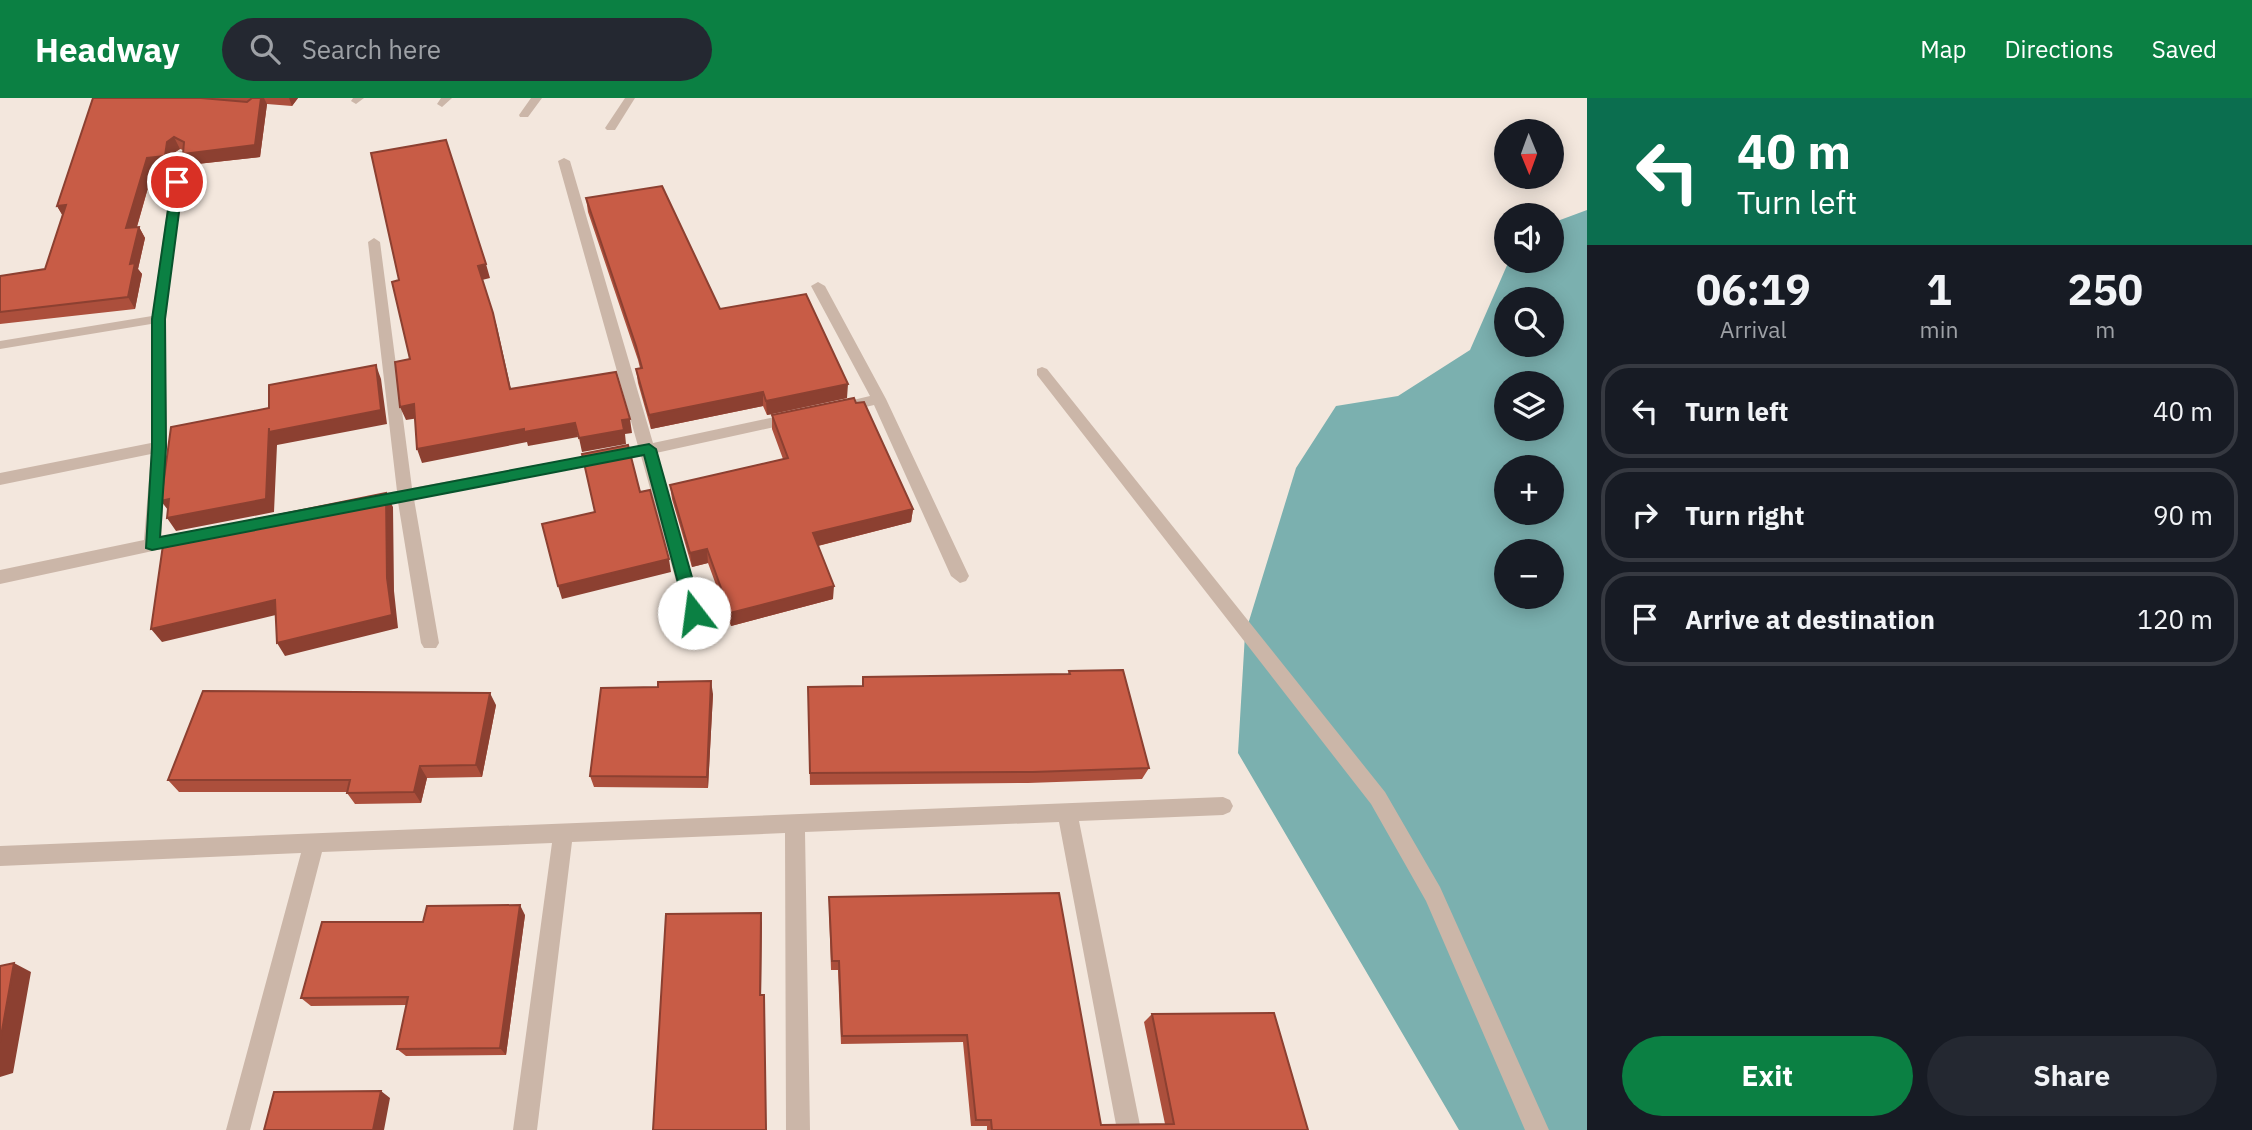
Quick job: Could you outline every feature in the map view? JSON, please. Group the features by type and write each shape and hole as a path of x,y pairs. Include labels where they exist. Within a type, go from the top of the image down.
{"street":[{"path":"524,116 537,98"},
{"path":"611,128 629,98"},
{"path":"152,544 159,447 158,319 181,154"},
{"path":"564,161 694,613"},
{"path":"373,242 405,495 430,643"},
{"path":"818,286 879,399 960,576"},
{"path":"0,345 158,319"},
{"path":"1042,372 1378,798 1433,894 1537,1130"},
{"path":"351,505 649,449 879,399"},
{"path":"0,479 159,447"},
{"path":"0,577 205,534"},
{"path":"0,856 1223,806"},
{"path":"1067,812 1129,1130"},
{"path":"795,824 798,1130"},
{"path":"525,1130 563,833"},
{"path":"238,1130 314,843"}],"water":[{"path":"1587,210 1587,1130 1459,1130 1238,753 1245,634 1296,468 1336,406 1398,396 1470,350 1494,295 1494,357 1564,357 1564,287 1498,287 1504,273 1564,273 1564,219"}],"building":[{"path":"93,98 201,98 247,102 252,98 261,98 255,145 183,154 184,142 174,137 167,142 165,156 147,158 126,228 139,227 130,264 135,263 128,297 0,312 0,276 45,269 66,205 57,206"},
{"path":"446,140 486,264 478,266 493,313 510,389 616,372 630,419 622,420 624,430 579,438 575,423 524,432 524,429 417,449 414,404 400,407 395,362 410,359 392,282 399,280 371,153"},
{"path":"662,186 720,309 806,294 848,384 766,401 763,392 649,415 636,369 642,368 636,346 586,198"},
{"path":"376,365 381,410 269,432 269,428 266,499 167,518 169,499 161,501 171,427 269,408 269,385"},
{"path":"854,398 856,403 864,402 913,509 813,533 834,586 730,613 707,549 690,553 670,485 788,458 772,415"},
{"path":"628,445 640,492 650,490 669,559 558,586 542,524 595,512 582,454"},
{"path":"386,493 387,578 392,615 277,643 275,600 151,629 164,538"},
{"path":"1123,670 1149,768 1033,772 810,773 808,687 863,686 863,677 1070,674 1069,671"},
{"path":"711,681 707,777 590,776 601,688 658,687 658,682"},
{"path":"203,691 490,693 476,765 420,766 414,792 347,793 350,780 168,780"},
{"path":"1059,893 1101,1125 1174,1124 1152,1014 1274,1013 1308,1130 992,1130 991,1120 976,1120 967,1035 842,1036 839,961 832,961 829,897"},
{"path":"520,905 500,1048 397,1049 408,997 301,998 322,922 423,922 427,906"},
{"path":"761,913 760,995 764,995 766,1130 653,1130 666,914"},
{"path":"14,963 0,1042 0,966"},
{"path":"381,1091 373,1130 264,1130 274,1092"}],"route":[{"path":"177,182 158,319 159,447 152,544 649,449 694,613"}]}
